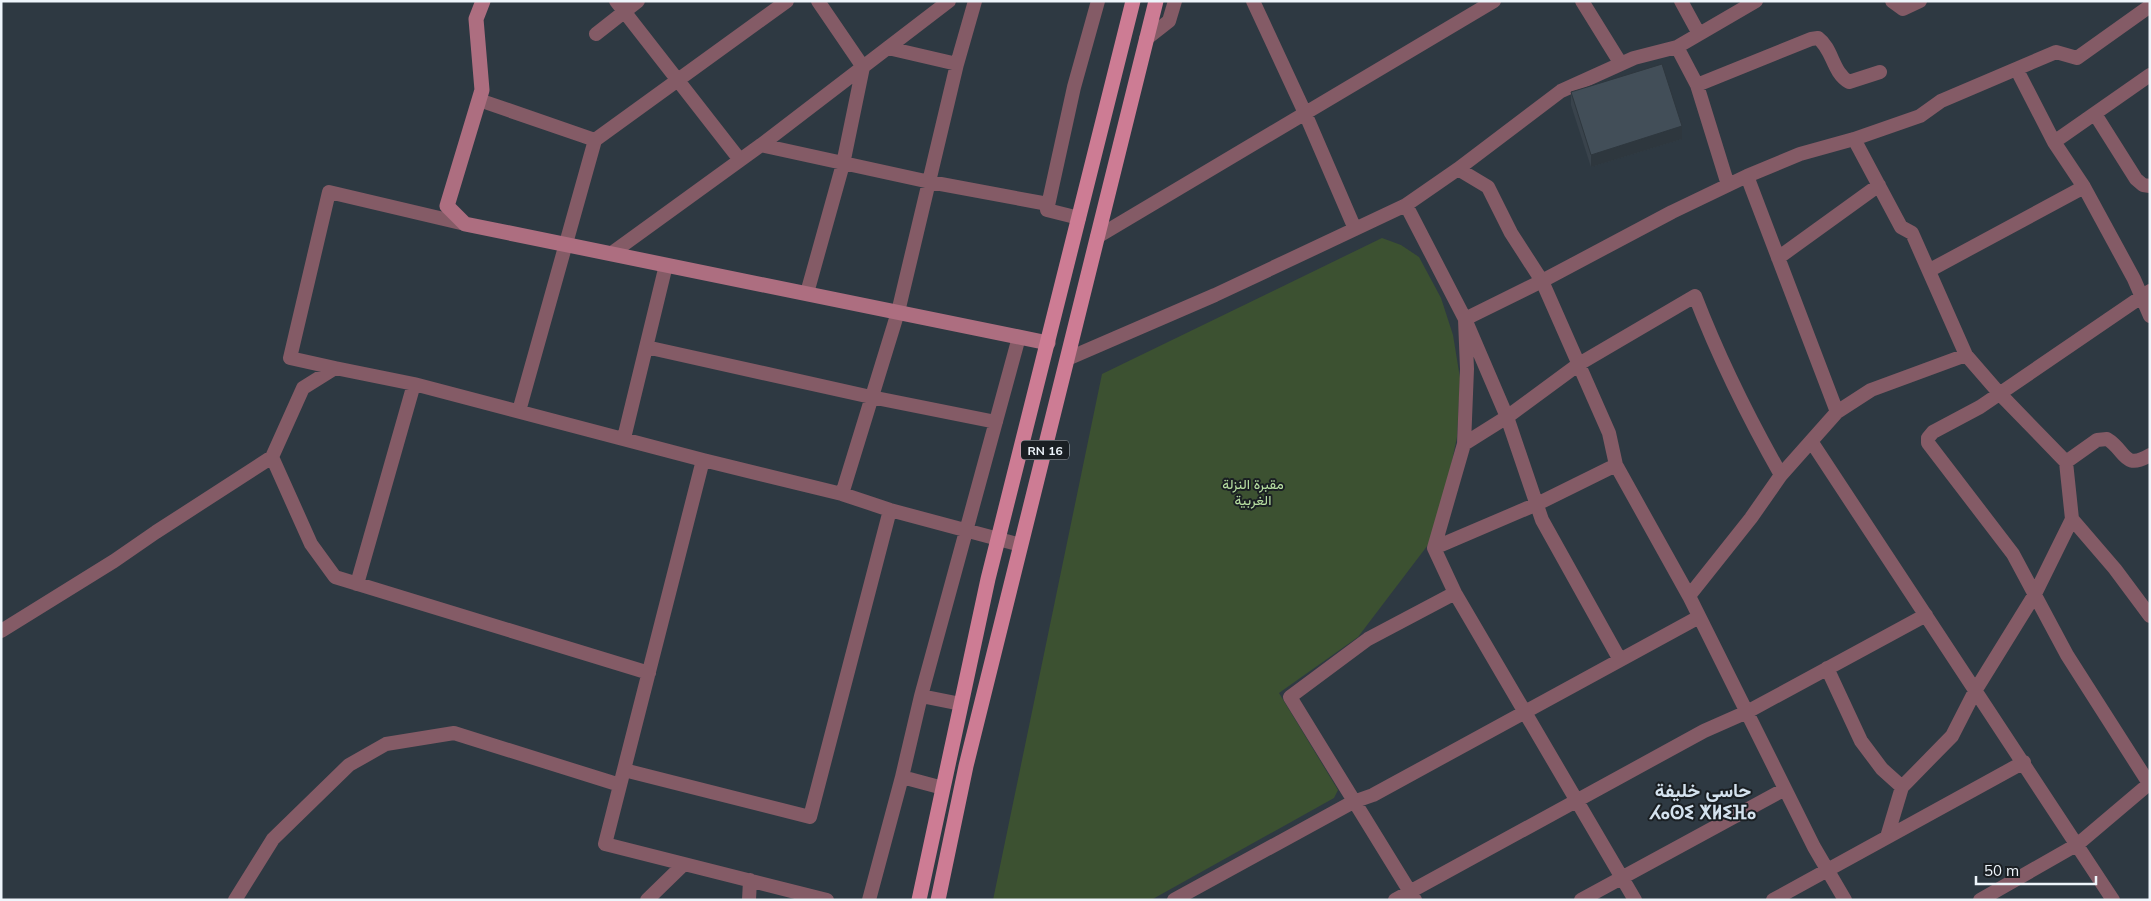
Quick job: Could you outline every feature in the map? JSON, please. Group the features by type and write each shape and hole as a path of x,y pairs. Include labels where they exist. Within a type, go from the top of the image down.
{"main road":[{"name":"RN 16","path":"920,900 998,540 1133,1"},
{"name":"RN 16","path":"938,900 966,766 1156,1"}],"street":[{"path":"465,224 447,206 482,90 476,20 482,1"},
{"path":"596,34 620,6 638,1"},
{"path":"518,411 595,140 787,1"},
{"path":"806,293 843,164 863,67 818,1"},
{"path":"612,253 761,145 949,1"},
{"path":"842,494 898,312 957,64 975,1"},
{"path":"1080,218 1047,210 1074,87 1098,1"},
{"path":"1146,39 1169,21 1175,1"},
{"path":"1253,1 1305,113 1355,229"},
{"path":"1097,237 1494,1"},
{"path":"1582,1 1621,64"},
{"path":"1681,1 1699,34"},
{"path":"1067,359 1216,295 1406,205 1458,169 1561,91 1634,58 1677,47 1756,1"},
{"path":"1892,1 1903,9 1920,1"},
{"path":"620,6 740,160"},
{"path":"1465,319 1542,281 1672,212 1747,176 1800,154 1854,139 1920,116 1941,101 2056,52 2077,58 2150,6"},
{"path":"1697,85 1811,39 1818,38 1824,42 1838,73 1849,82 1880,72"},
{"path":"1677,47 1697,85 1728,185"},
{"path":"888,48 957,64"},
{"path":"2016,70 2054,142 2084,187 2134,279 2145,294 2150,316"},
{"path":"2054,142 2150,75"},
{"path":"479,100 595,140"},
{"path":"2095,114 2136,180 2143,185 2150,186"},
{"path":"1854,139 1901,227 1912,233 1966,355 1999,393 2066,462 2072,519 2035,594 1976,691 1952,736 1902,787 1888,837"},
{"path":"761,145 930,182 1048,204"},
{"path":"1458,169 1488,187 1511,233 1542,281 1610,433 1616,465 1689,596 1784,788 1845,900"},
{"path":"1747,176 1837,412"},
{"path":"1778,258 1879,185"},
{"path":"1930,270 2084,187"},
{"path":"1021,545 890,510 842,494 703,460 414,384 290,358 329,192 465,224 1048,343"},
{"path":"1406,205 1465,319 1507,417 1542,520 1620,660"},
{"path":"624,438 666,265"},
{"path":"1980,900 2078,844 2149,784 2067,655 2013,554 1928,443 1928,438 1933,432 1980,406 2145,294"},
{"path":"1464,444 1507,417 1579,364 1695,296 1718,355 1748,416 1781,475"},
{"path":"1465,319 1467,369 1464,444 1434,548 1455,593 1635,900"},
{"path":"869,900 902,777 921,696 1019,337"},
{"path":"646,347 872,397 996,422"},
{"path":"1689,596 1751,518 1781,475 1837,412 1871,390 1966,355"},
{"path":"1,631 114,561 272,457 303,388 335,368"},
{"path":"357,584 414,384"},
{"path":"2066,462 2096,440 2107,439 2114,443 2127,460 2135,462 2150,455"},
{"path":"1811,441 2078,844 2113,900"},
{"path":"272,457 311,544 335,578 649,673"},
{"path":"703,460 605,844 828,900"},
{"path":"1434,548 1537,504 1616,465"},
{"path":"624,770 810,817 890,510"},
{"path":"2072,519 2116,568 2150,616"},
{"path":"1412,896 1290,697 1368,639 1455,593"},
{"path":"1395,900 1412,896 1576,799 1704,731 1747,712 1926,615"},
{"path":"1174,900 1192,895 1353,802 1373,795 1698,617"},
{"path":"1827,668 1861,741 1882,769 1902,787"},
{"path":"921,696 962,704"},
{"path":"235,900 273,839 349,765 386,744 454,733 620,785"},
{"path":"1773,900 2024,762"},
{"path":"902,777 943,788"},
{"path":"1581,900 1784,788"},
{"path":"647,900 684,864"},
{"path":"749,900 750,880"}],"green space":[{"name":"مقبرة النزلة الغربية","path":"1382,238 1401,245 1419,257 1441,298 1453,335 1460,378 1457,437 1437,533 1358,637 1279,693 1338,790 1334,798 1151,900 993,900 1102,374"}],"building":[{"path":"1662,64 1682,126 1591,155 1571,92"}],"district":[{"name":"حاسي خليفة ⵃⴰⵙⵉ ⵅⵍⵉⴼⴰ","path":"1703,801"}]}
